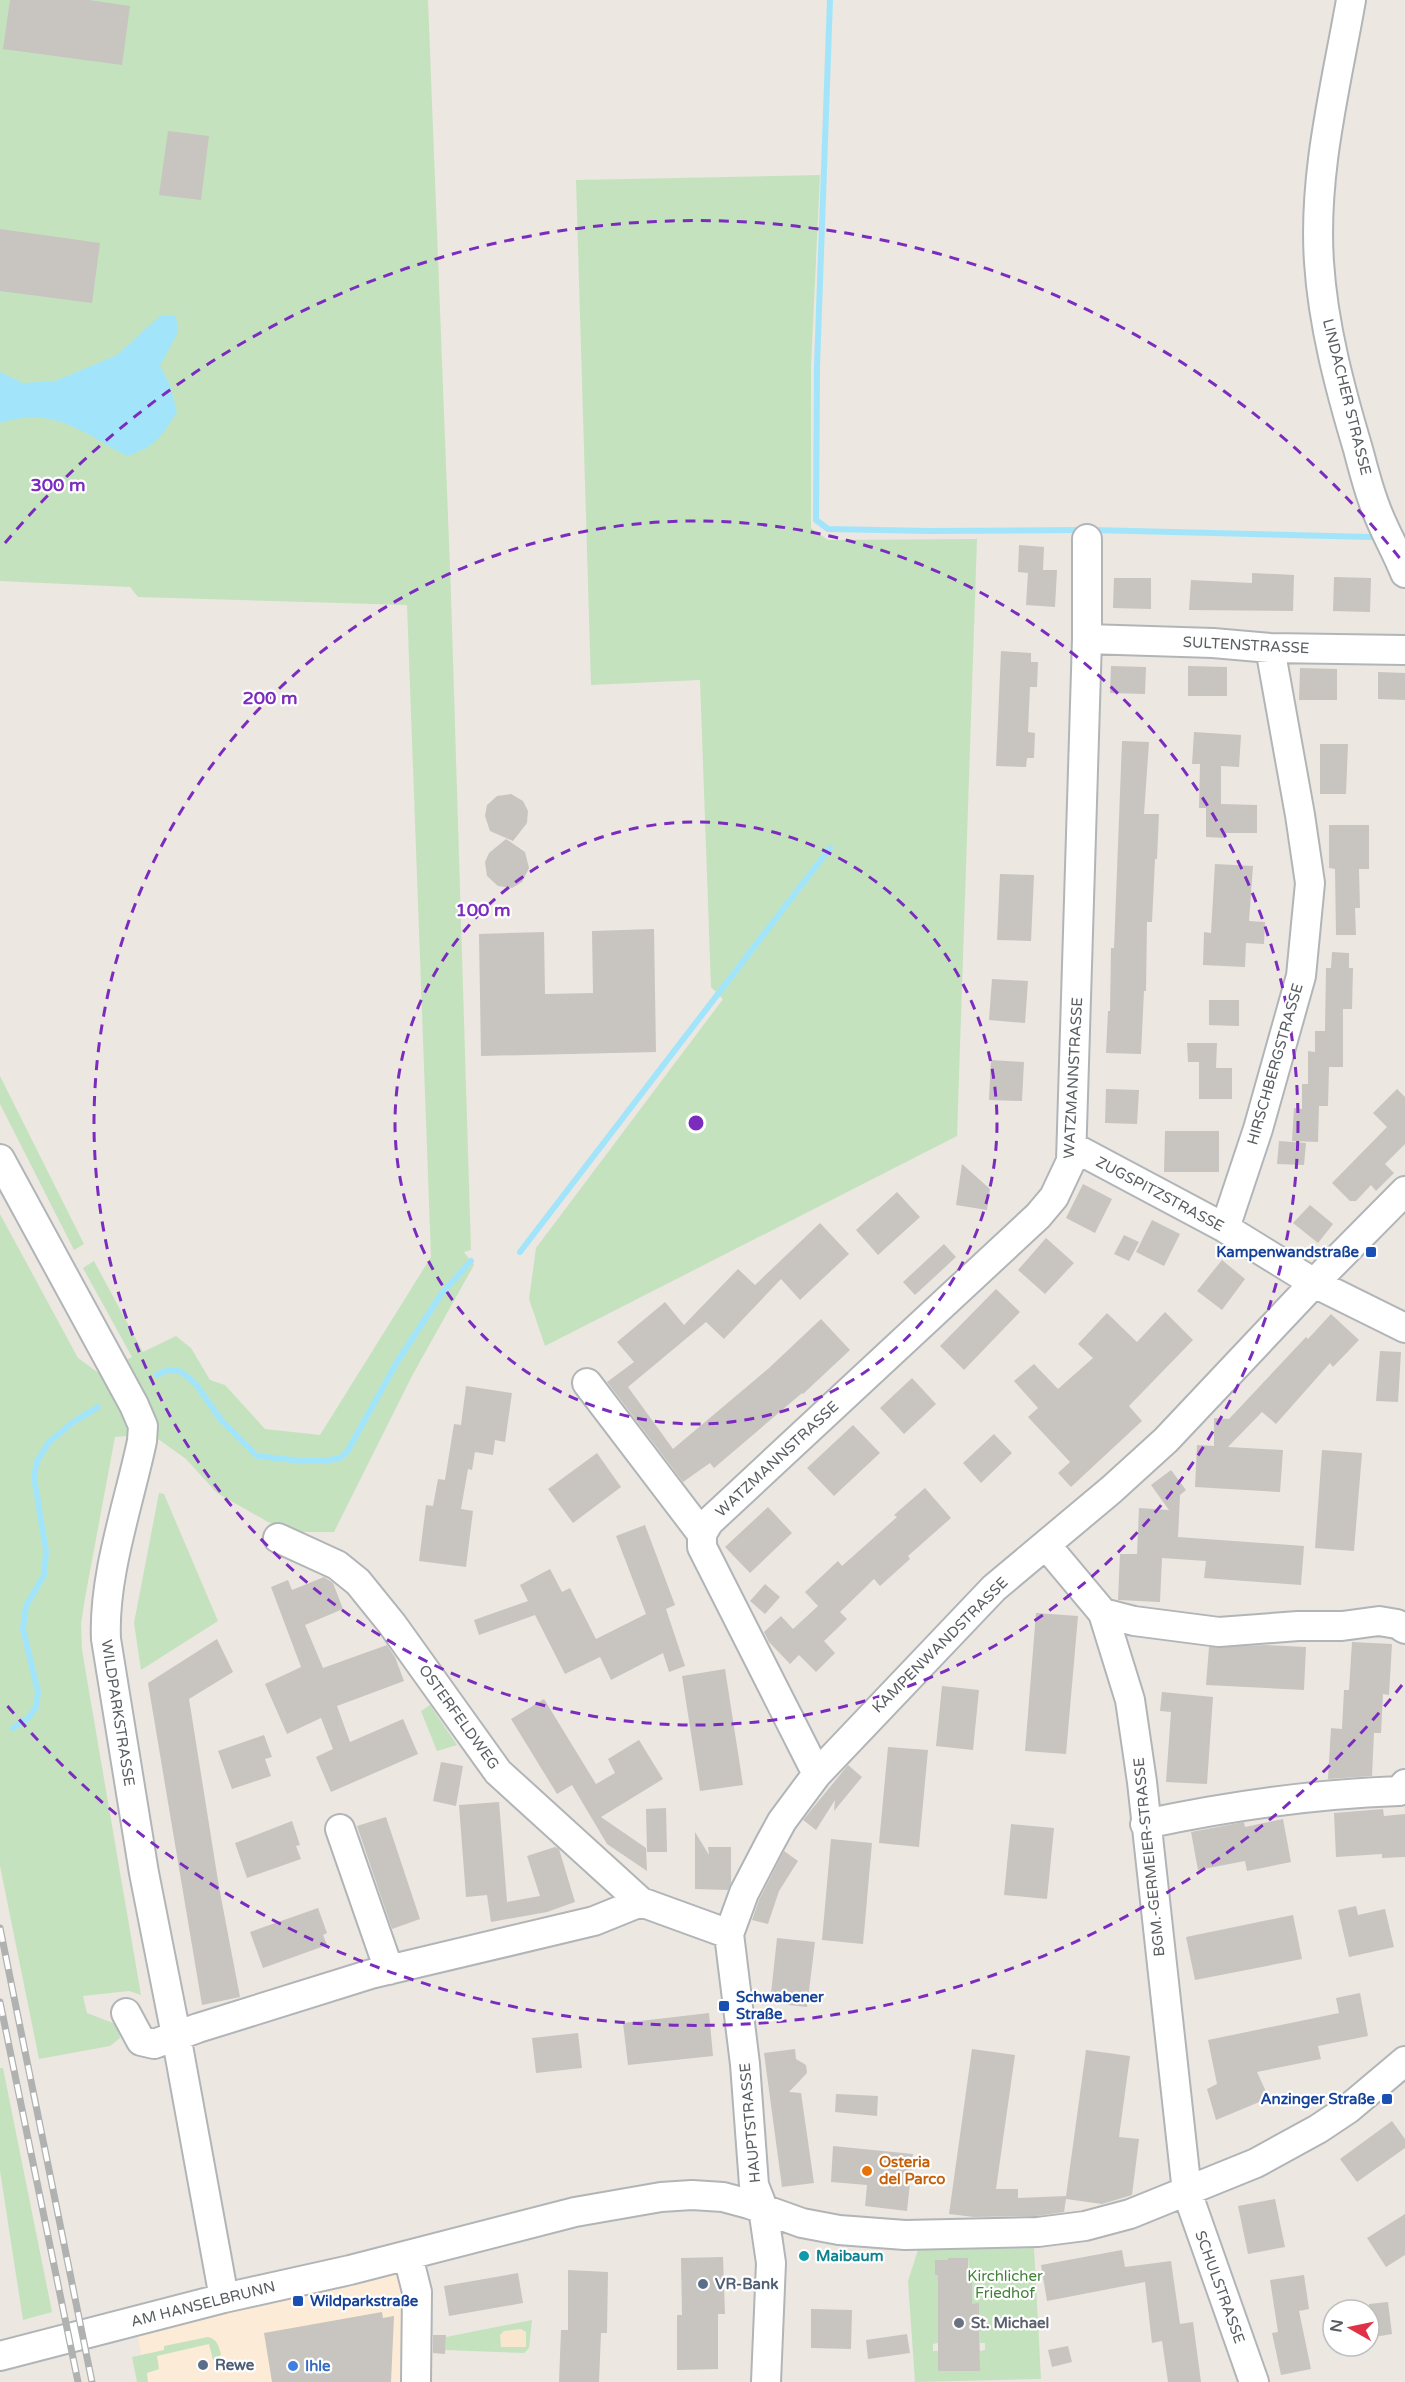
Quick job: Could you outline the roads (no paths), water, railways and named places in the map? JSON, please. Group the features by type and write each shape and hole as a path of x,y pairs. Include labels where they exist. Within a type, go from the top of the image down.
{"street":[{"name":"LINDACHER STRASSE","path":"1351,0 1324,150 1318,233 1319,262 1335,361 1352,430 1375,507 1395,546 1405,573"},
{"name":"WATZMANNSTRASSE","path":"702,1534 709,1522 1038,1216 1054,1197 1071,1161 1087,639 1087,539"},
{"name":"SULTENSTRASSE","path":"1087,639 1213,643 1270,648 1405,650"},
{"name":"HIRSCHBERGSTRASSE","path":"1225,1228 1258,1129 1298,986 1310,883 1270,648"},
{"name":"ZUGSPITZSTRASSE","path":"1073,1147 1225,1228 1314,1283 1405,1328"},
{"name":"WILDPARKSTRASSE","path":"0,1159 134,1405 143,1426 142,1441 108,1596 106,1629 108,1658 142,1862 224,2298"},
{"name":"KAMPENWANDSTRASSE","path":"729,1934 744,1893 782,1821 817,1774 994,1588 1166,1440 1314,1283 1405,1191"},
{"path":"587,1383 702,1534 702,1547 817,1774"},
{"name":"OSTERFELDWEG","path":"278,1538 337,1565 358,1582 392,1624 498,1772 641,1902"},
{"name":"BGM.-GERMEIER-STRASSE","path":"1046,1545 1103,1613 1130,1700 1142,1782 1187,2192"},
{"path":"1103,1613 1134,1621 1219,1632 1298,1626 1342,1626 1379,1621 1397,1624 1405,1629"},
{"path":"1145,1824 1228,1807 1354,1792 1399,1791 1405,1784"},
{"path":"340,1828 389,1970"},
{"path":"126,2013 141,2042 154,2044 176,2035 389,1970 594,1921 641,1902 729,1934"},
{"name":"HAUPTSTRASSE","path":"729,1934 745,2064 754,2185 763,2208 771,2263 766,2382"},
{"path":"763,2208 802,2223 839,2230 905,2235 1038,2232 1085,2226 1130,2214 1256,2163 1348,2109 1405,2061"},
{"name":"SCHULSTRASSE","path":"1187,2192 1254,2382"},
{"name":"AM HANSELBRUNN","path":"0,2356 224,2298 408,2256 575,2212 661,2197 692,2195 723,2197 763,2208"},
{"path":"408,2256 417,2292 416,2382"}],"water":[{"path":"160,316 176,316 178,332 160,366 170,385 177,412 152,444 127,456 67,424 52,420 37,418 0,423 0,372 23,383 55,381 117,355"}],"waterway":[{"path":"830,0 817,366 816,520 828,529 1079,530"},
{"path":"1093,530 1371,537"},
{"path":"520,1252 830,848"},
{"path":"157,1375 167,1370 180,1371 195,1383 221,1420 257,1456 302,1461 340,1458 347,1452 397,1362 442,1293 471,1261"},
{"path":"13,1728 28,1718 36,1707 38,1692 23,1629 26,1606 44,1575 46,1551 34,1477 37,1461 49,1442 72,1423 98,1407"}],"railway":[{"path":"0,1928 92,2382"},
{"path":"0,2002 78,2382"}],"place":[{"name":"Kampenwandstraße","path":"1371,1252"},
{"name":"Schwabener Straße","path":"724,2006"},
{"name":"Anzinger Straße","path":"1387,2099"},
{"name":"Osteria del Parco","path":"867,2171"},
{"name":"Maibaum","path":"804,2256"},
{"name":"VR-Bank","path":"703,2284"},
{"name":"Wildparkstraße","path":"298,2301"},
{"name":"St. Michael","path":"959,2323"},
{"name":"Rewe","path":"203,2365"},
{"name":"Ihle","path":"293,2366"}],"park label":[{"name":"Kirchlicher Friedhof","path":"1005,2284"}]}
